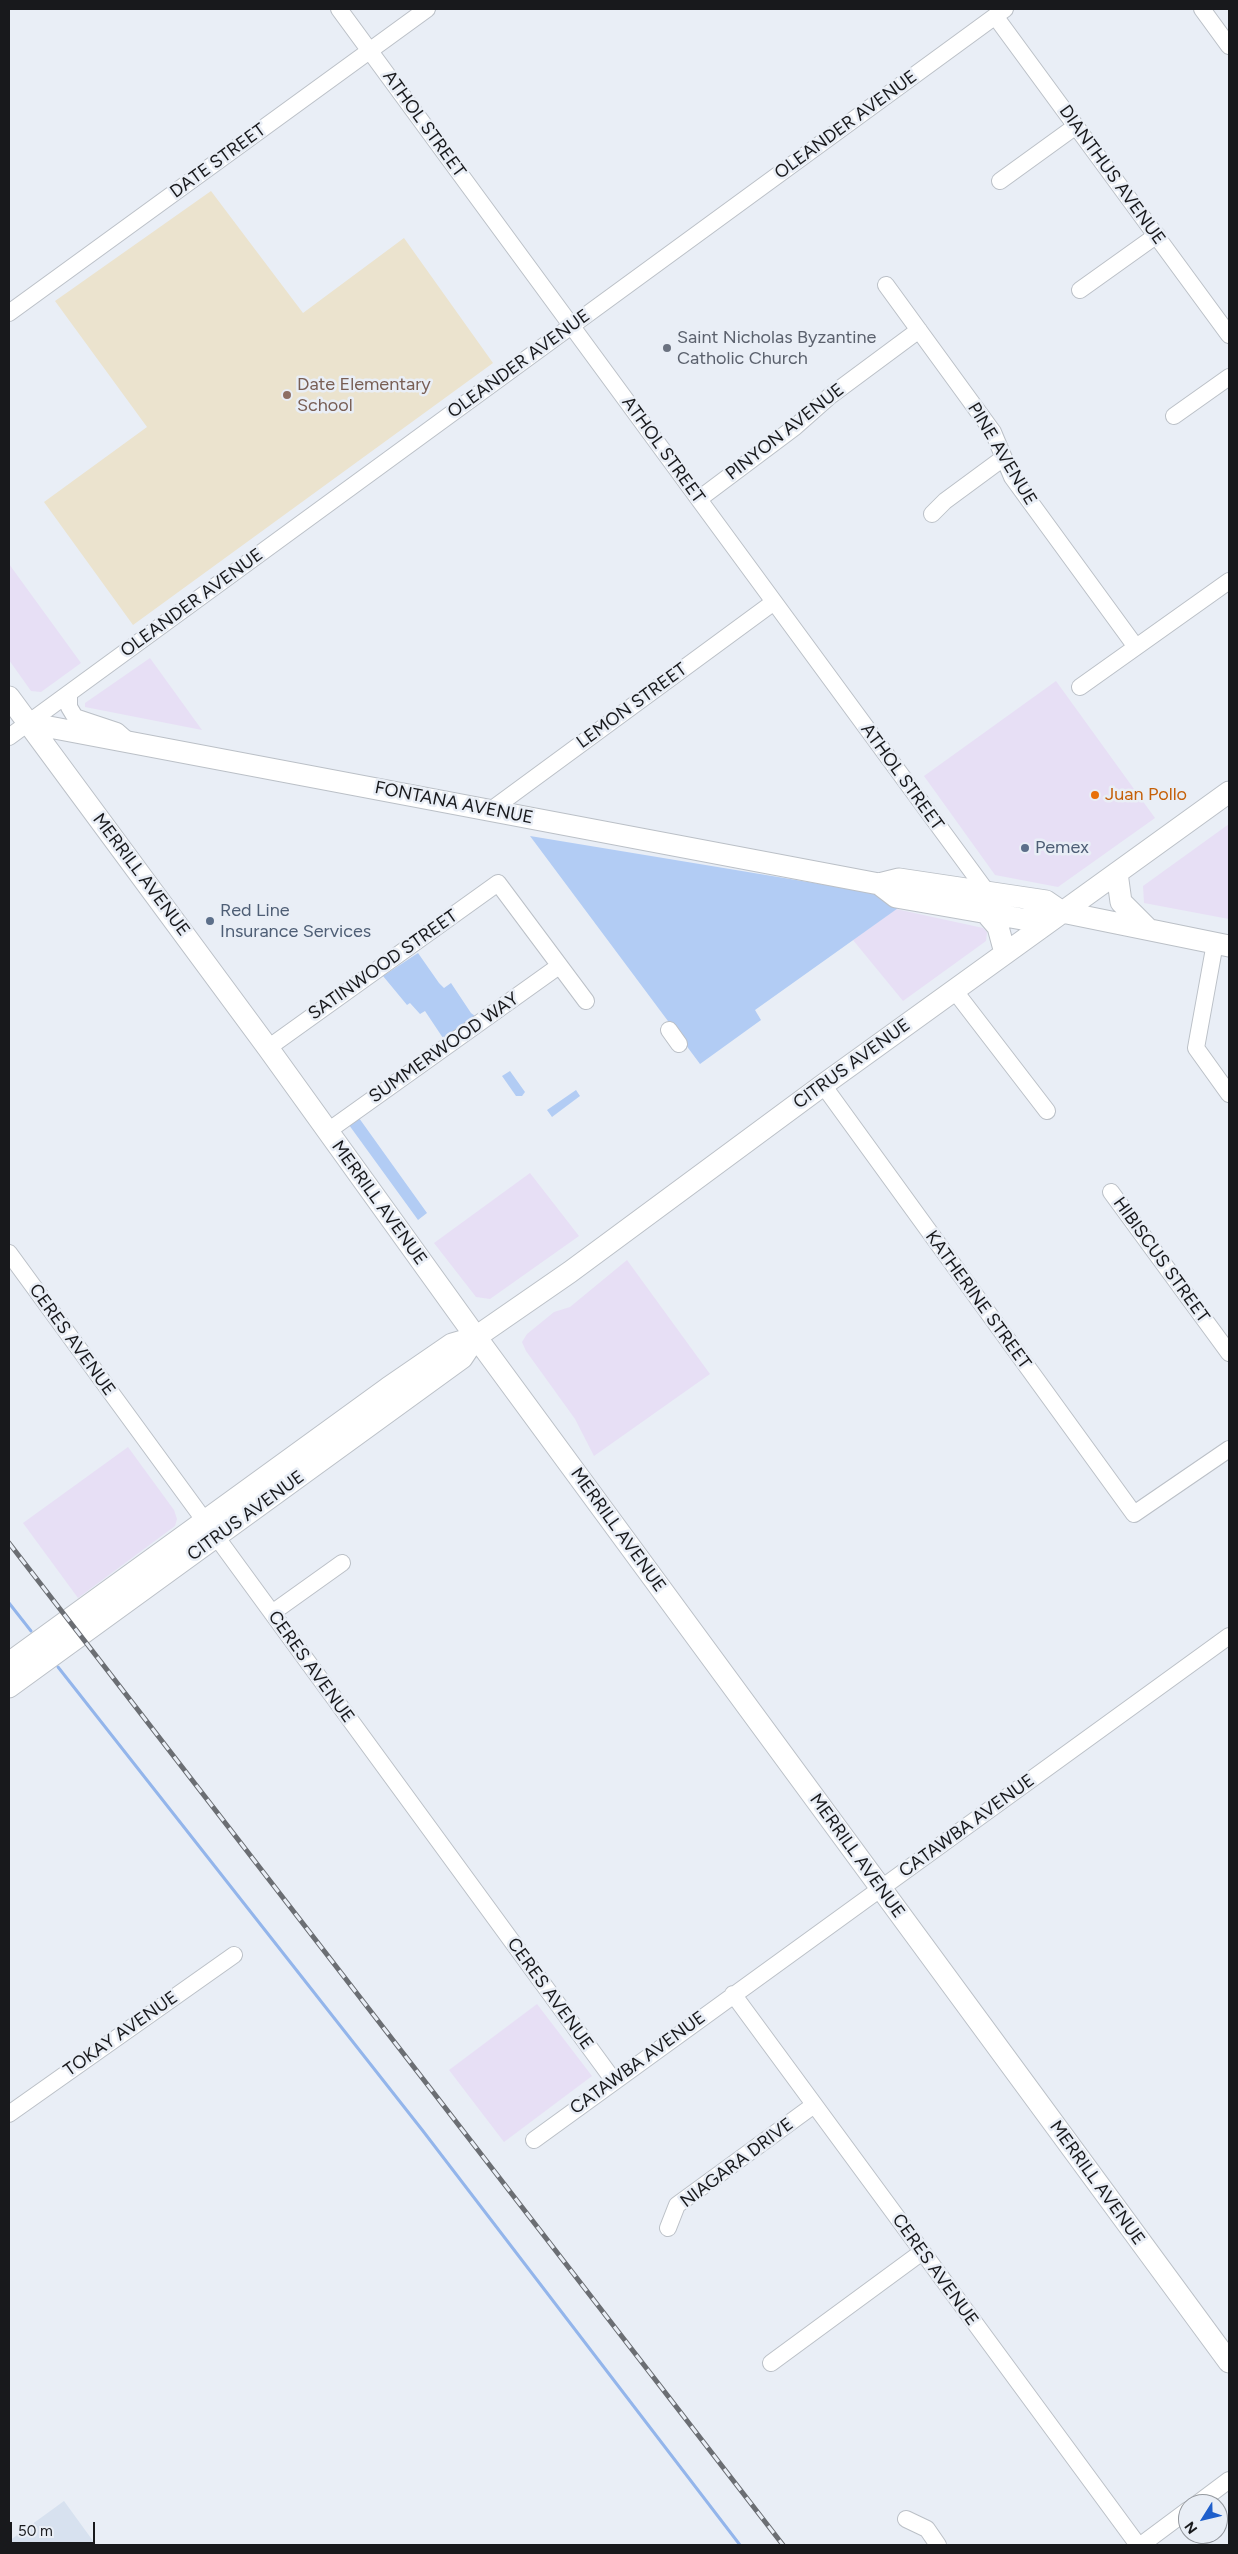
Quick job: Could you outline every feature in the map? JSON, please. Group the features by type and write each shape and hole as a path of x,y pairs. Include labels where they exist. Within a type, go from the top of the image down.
{"main road":[{"name":"MERRILL AVENUE","path":"9,697 268,1048 476,1337 1229,2362"},
{"name":"FONTANA AVENUE","path":"28,723 879,884 896,897 986,902 1022,919 1062,912 1222,945"},
{"name":"CITRUS AVENUE","path":"9,1687 45,1649 211,1530 420,1366 452,1344 476,1337 570,1272 823,1085 1229,792"},
{"path":"1117,873 1121,902 1148,929"},
{"path":"986,902 998,927 1005,953"},
{"name":"CITRUS AVENUE","path":"10,1660 45,1649"}],"street":[{"name":"ATHOL STREET","path":"339,9 774,602 986,902"},
{"name":"DATE STREET","path":"9,314 427,9"},
{"path":"1202,9 1229,46"},
{"name":"DIANTHUS AVENUE","path":"1000,12 1076,126 1229,335"},
{"name":"OLEANDER AVENUE","path":"9,737 1000,12"},
{"path":"1000,181 1076,126"},
{"path":"1080,290 1157,235"},
{"name":"PINE AVENUE","path":"886,285 993,432 1002,459 1012,477 1136,648"},
{"name":"PINYON AVENUE","path":"698,499 795,427 830,396 919,330"},
{"path":"1174,416 1229,376"},
{"path":"932,514 945,501 1002,459"},
{"path":"1080,687 1229,581"},
{"name":"LEMON STREET","path":"491,810 774,602"},
{"path":"69,693 70,707 75,717 117,731 130,742"},
{"name":"SATINWOOD STREET","path":"268,1048 498,883 559,966"},
{"path":"1222,945 1196,1048 1229,1094"},
{"path":"559,966 586,1001"},
{"name":"SUMMERWOOD WAY","path":"328,1131 559,966"},
{"path":"954,990 1047,1111"},
{"path":"669,1030 679,1044"},
{"name":"KATHERINE STREET","path":"823,1085 1134,1514 1229,1449"},
{"name":"HIBISCUS STREET","path":"1111,1192 1229,1353"},
{"name":"CERES AVENUE","path":"9,1253 614,2081"},
{"path":"272,1613 342,1563"},
{"name":"CATAWBA AVENUE","path":"534,2140 1229,1636"},
{"name":"TOKAY AVENUE","path":"9,2114 234,1955"},
{"name":"CERES AVENUE","path":"733,1994 1139,2545"},
{"name":"NIAGARA DRIVE","path":"668,2228 678,2205 814,2105"},
{"path":"771,2363 922,2252"},
{"path":"1210,2494 1229,2480"},
{"path":"1139,2545 1178,2517"},
{"path":"906,2519 927,2530 938,2545"}],"shaded area":[{"name":"Date Elementary School","path":"211,191 303,313 404,238 493,363 133,625 44,502 147,427 55,301"},
{"path":"9,564 81,663 41,692 31,691 9,660"},
{"path":"150,658 202,730 85,707 85,703"},
{"path":"1056,681 1155,818 1058,887 995,875 924,776"},
{"path":"1229,824 1229,919 1144,903 1143,886"},
{"path":"530,836 887,895 901,906 755,1010 761,1020 700,1064"},
{"path":"896,909 983,928 987,932 986,941 903,1001 853,940"},
{"path":"418,953 439,983 444,988 451,983 475,1016 443,1038 425,1011 420,1014 410,1003 407,1005 383,976"},
{"path":"510,1071 525,1092 522,1096 516,1096 502,1076"},
{"path":"576,1090 580,1096 552,1117 547,1110"},
{"path":"359,1118 427,1213 418,1220 349,1125"},
{"path":"530,1173 579,1236 490,1299 476,1297 434,1243"},
{"path":"627,1260 710,1374 594,1456 575,1419 526,1351 522,1342 527,1334 554,1312 570,1307"},
{"path":"128,1447 174,1510 177,1519 175,1526 78,1598 23,1523"},
{"path":"537,2004 592,2076 504,2142 449,2070"},
{"path":"64,2501 96,2545 9,2545 9,2541"}],"waterway":[{"path":"9,1603 31,1631"},
{"path":"58,1667 423,2131 740,2545"}],"railway":[{"path":"9,1543 783,2545"}],"place":[{"name":"Saint Nicholas Byzantine Catholic Church","path":"667,348"},
{"name":"Date Elementary School","path":"287,395"},
{"name":"Juan Pollo","path":"1095,795"},
{"name":"Pemex","path":"1025,848"},
{"name":"Red Line Insurance Services","path":"210,921"}]}
